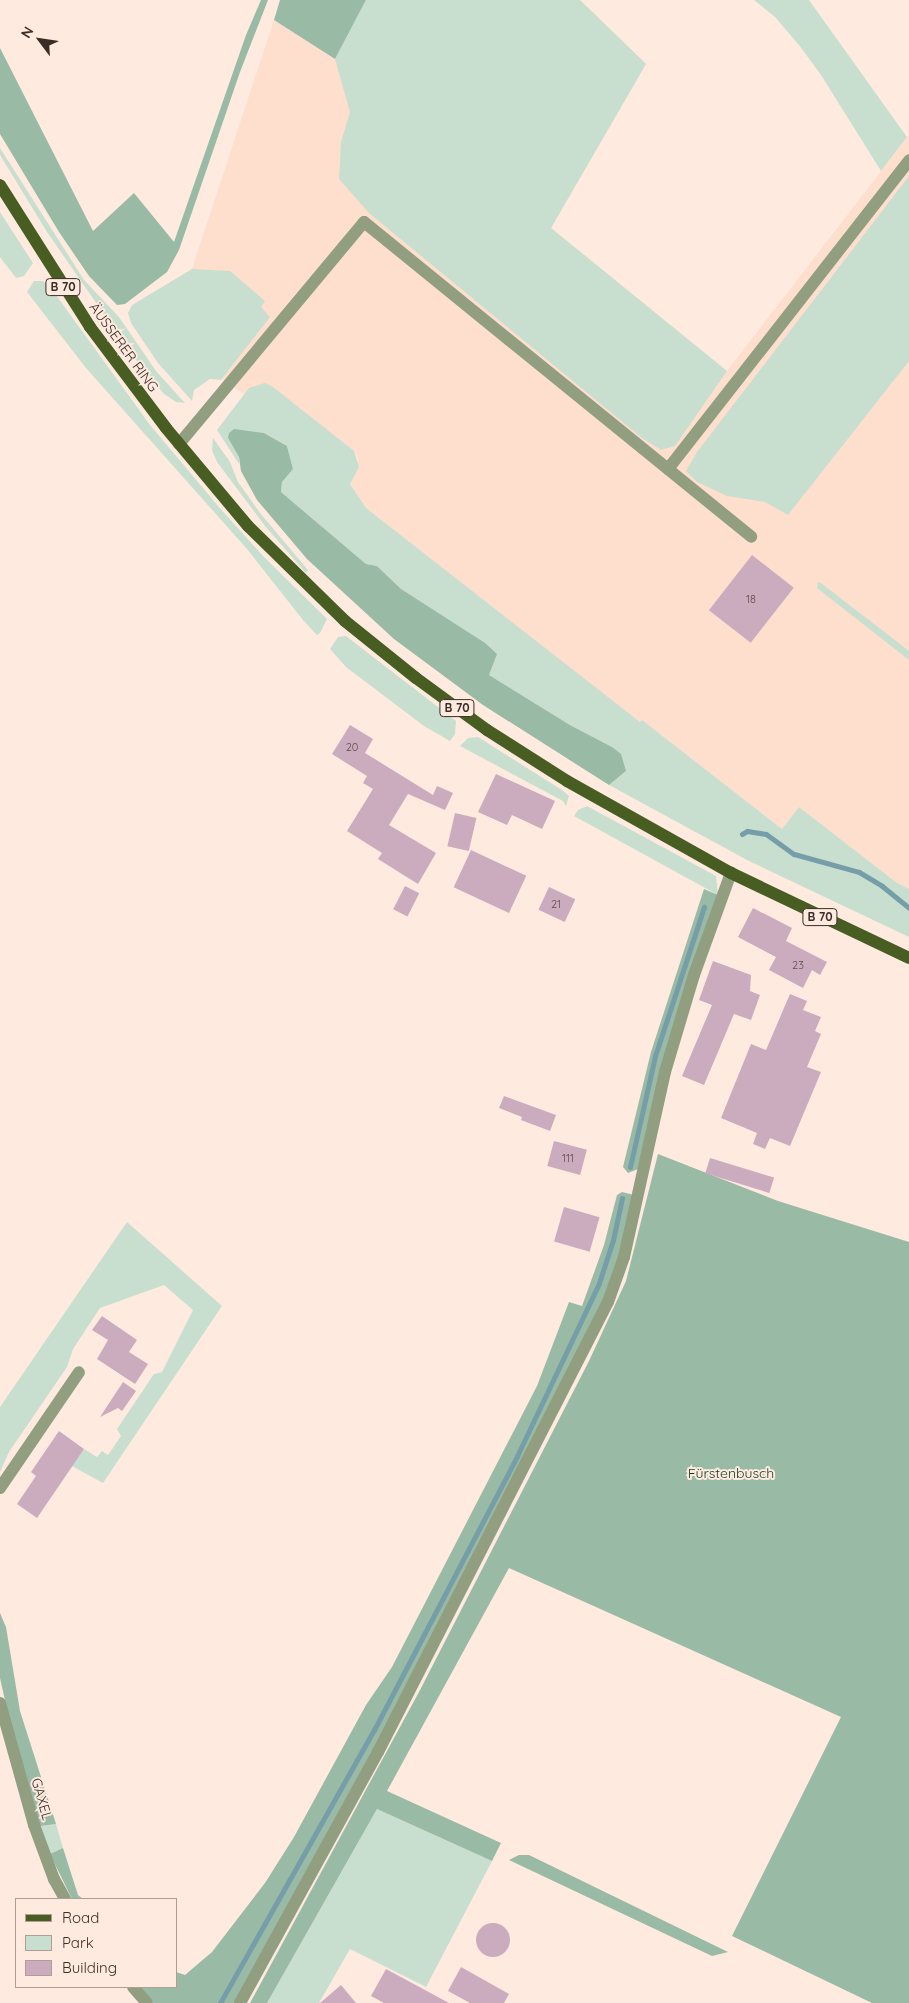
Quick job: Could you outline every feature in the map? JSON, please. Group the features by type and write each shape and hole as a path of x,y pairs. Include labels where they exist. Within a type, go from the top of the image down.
{"main road":[{"name":"ÄUSSERER RING","path":"0,185 90,327 220,493 299,578 345,621 416,678 487,730 567,781 732,873"},
{"name":"B 70","path":"732,873 909,958"}],"street":[{"path":"668,469 909,160"},
{"path":"180,444 364,222 751,537"},
{"path":"240,2003 391,1727 608,1302 624,1257 665,1072 694,975 732,873"},
{"path":"0,1488 79,1372"},
{"name":"GAXEL","path":"0,1703 34,1825 51,1872 64,1898"},
{"path":"135,1988 147,2003"}],"shaded area":[{"path":"580,0 646,64 551,228 727,371 909,135 909,889 897,883 799,807 782,829 642,720 640,723 366,508 350,484 358,459 354,451 249,388 244,394 217,376 185,290 274,20 335,59"}],"green space":[{"path":"261,0 268,0 240,72 179,250 167,272 125,304 117,305 89,276 59,232 0,134 0,48 93,231 134,193 174,242 246,35"},
{"path":"280,0 366,0 335,59 274,20"},
{"path":"366,0 580,0 646,64 551,228 727,371 675,446 661,450 642,438 369,213 339,179 341,142 350,112 335,59"},
{"path":"754,0 809,0 907,137 881,171 821,75 799,45 775,17"},
{"path":"0,148 84,280 119,317 156,371 185,403 176,402 164,394 133,356 47,232 0,155"},
{"path":"909,176 909,361 788,515 765,502 727,496 697,482 686,471 697,452"},
{"path":"0,212 33,263 24,276 16,278 0,257"},
{"path":"192,269 230,271 265,301 261,307 270,317 221,380 210,379 194,390 192,401 158,363 131,323 128,313 132,305"},
{"path":"34,281 42,281 48,284 150,425 264,557 327,619 320,633 317,635 303,620 247,549 86,368 27,292"},
{"path":"265,383 273,387 354,451 359,467 350,484 366,508 640,722 642,720 782,829 799,807 897,883 909,889 909,937 747,860 609,785 626,771 612,747 570,725 489,675 377,566 366,564 281,492 282,482 293,469 287,446 264,433 228,438 239,457 239,464 217,430 249,388"},
{"path":"234,429 264,433 287,446 293,469 282,482 281,492 366,564 377,566 401,589 485,643 497,654 489,675 570,725 612,747 621,754 626,771 609,785 483,705 394,639 307,559 257,500 241,471 239,457 228,438 229,433"},
{"path":"213,438 230,462 238,482 260,513 308,570 306,573 265,526 217,462 212,450"},
{"path":"818,582 909,651 909,660 817,588"},
{"path":"346,636 456,721 455,734 450,741 424,726 346,667 330,649 338,637"},
{"path":"478,737 562,790 569,796 566,806 563,801 460,746 468,738"},
{"path":"587,806 716,876 718,895 574,816 578,810"},
{"path":"704,889 718,895 638,1169 628,1173 623,1167 651,1052"},
{"name":"Fürstenbusch","path":"658,1154 778,1201 909,1242 909,2003 872,2003 732,1936 841,1717 509,1568 387,1791 501,1843 492,1861 377,1809 267,2003 250,2003 419,1692 589,1361 626,1281"},
{"path":"622,1192 634,1195 627,1229 609,1289 400,1702 236,2003 153,2003 141,1988 178,1988 178,1973 185,1975 212,1952 265,1883 294,1837 366,1705 392,1667 537,1386 569,1302 582,1306 604,1245 617,1195"},
{"path":"127,1222 222,1306 103,1483 72,1466 84,1449 97,1457 102,1451 108,1455 121,1436 117,1429 154,1374 162,1372 193,1310 164,1285 100,1308 73,1349 67,1367 9,1452 0,1472 0,1407"},
{"path":"0,1613 6,1627 20,1711 56,1824 40,1826 8,1714 0,1678"},
{"path":"377,1809 492,1861 426,1987 350,1949 319,2003 267,2003"},
{"path":"56,1824 63,1848 50,1854 40,1826"},
{"path":"63,1848 78,1895 82,1898 72,1898 50,1854"},
{"path":"519,1855 529,1855 728,1952 712,1956 509,1860"}],"building":[{"path":"752,555 794,588 751,643 709,610"},
{"path":"350,725 373,739 365,753 433,795 437,786 453,793 445,810 408,794 389,825 436,853 418,884 378,859 382,853 347,831 373,789 363,783 367,776 332,754"},
{"path":"496,774 555,801 542,829 512,815 507,825 478,812"},
{"path":"455,813 476,818 469,851 447,846"},
{"path":"471,850 526,876 509,913 454,887"},
{"path":"405,886 419,893 407,916 393,909"},
{"path":"549,887 575,899 565,922 538,910"},
{"path":"753,908 792,928 786,941 827,962 820,975 812,970 803,988 769,970 776,957 738,937"},
{"path":"713,961 751,975 750,991 760,995 751,1020 734,1014 704,1085 682,1076 712,1005 699,1000"},
{"path":"790,994 807,1001 803,1010 821,1017 815,1031 821,1034 807,1067 821,1072 790,1146 770,1138 765,1149 753,1144 757,1133 721,1118 751,1044 766,1050"},
{"path":"504,1096 556,1115 550,1131 521,1120 522,1117 499,1108"},
{"path":"554,1141 587,1150 580,1175 547,1166"},
{"path":"710,1158 774,1178 769,1193 705,1173"},
{"path":"564,1207 600,1217 590,1252 554,1242"},
{"path":"102,1316 137,1340 129,1352 148,1364 135,1384 97,1359 108,1340 92,1330"},
{"path":"123,1382 136,1391 122,1411 118,1408 100,1417"},
{"path":"59,1431 84,1449 37,1518 17,1504 36,1476 31,1472"},
{"path":"493,1923 500,1924 505,1928 509,1933 509,1947 505,1952 500,1956 493,1957 486,1956 481,1952 477,1947 476,1940 477,1933 481,1928 486,1924"},
{"path":"461,1967 509,1994 504,2003 470,2003 448,1991"},
{"path":"386,1969 449,2003 384,2003 371,1996"},
{"path":"341,1985 356,2003 320,2003"}],"waterway":[{"path":"742,834 747,831 766,834 794,854 859,872 882,886 909,908"},
{"path":"630,1167 655,1056 704,907"},
{"path":"220,2003 374,1730 517,1456 599,1283 613,1240 622,1198"}]}
